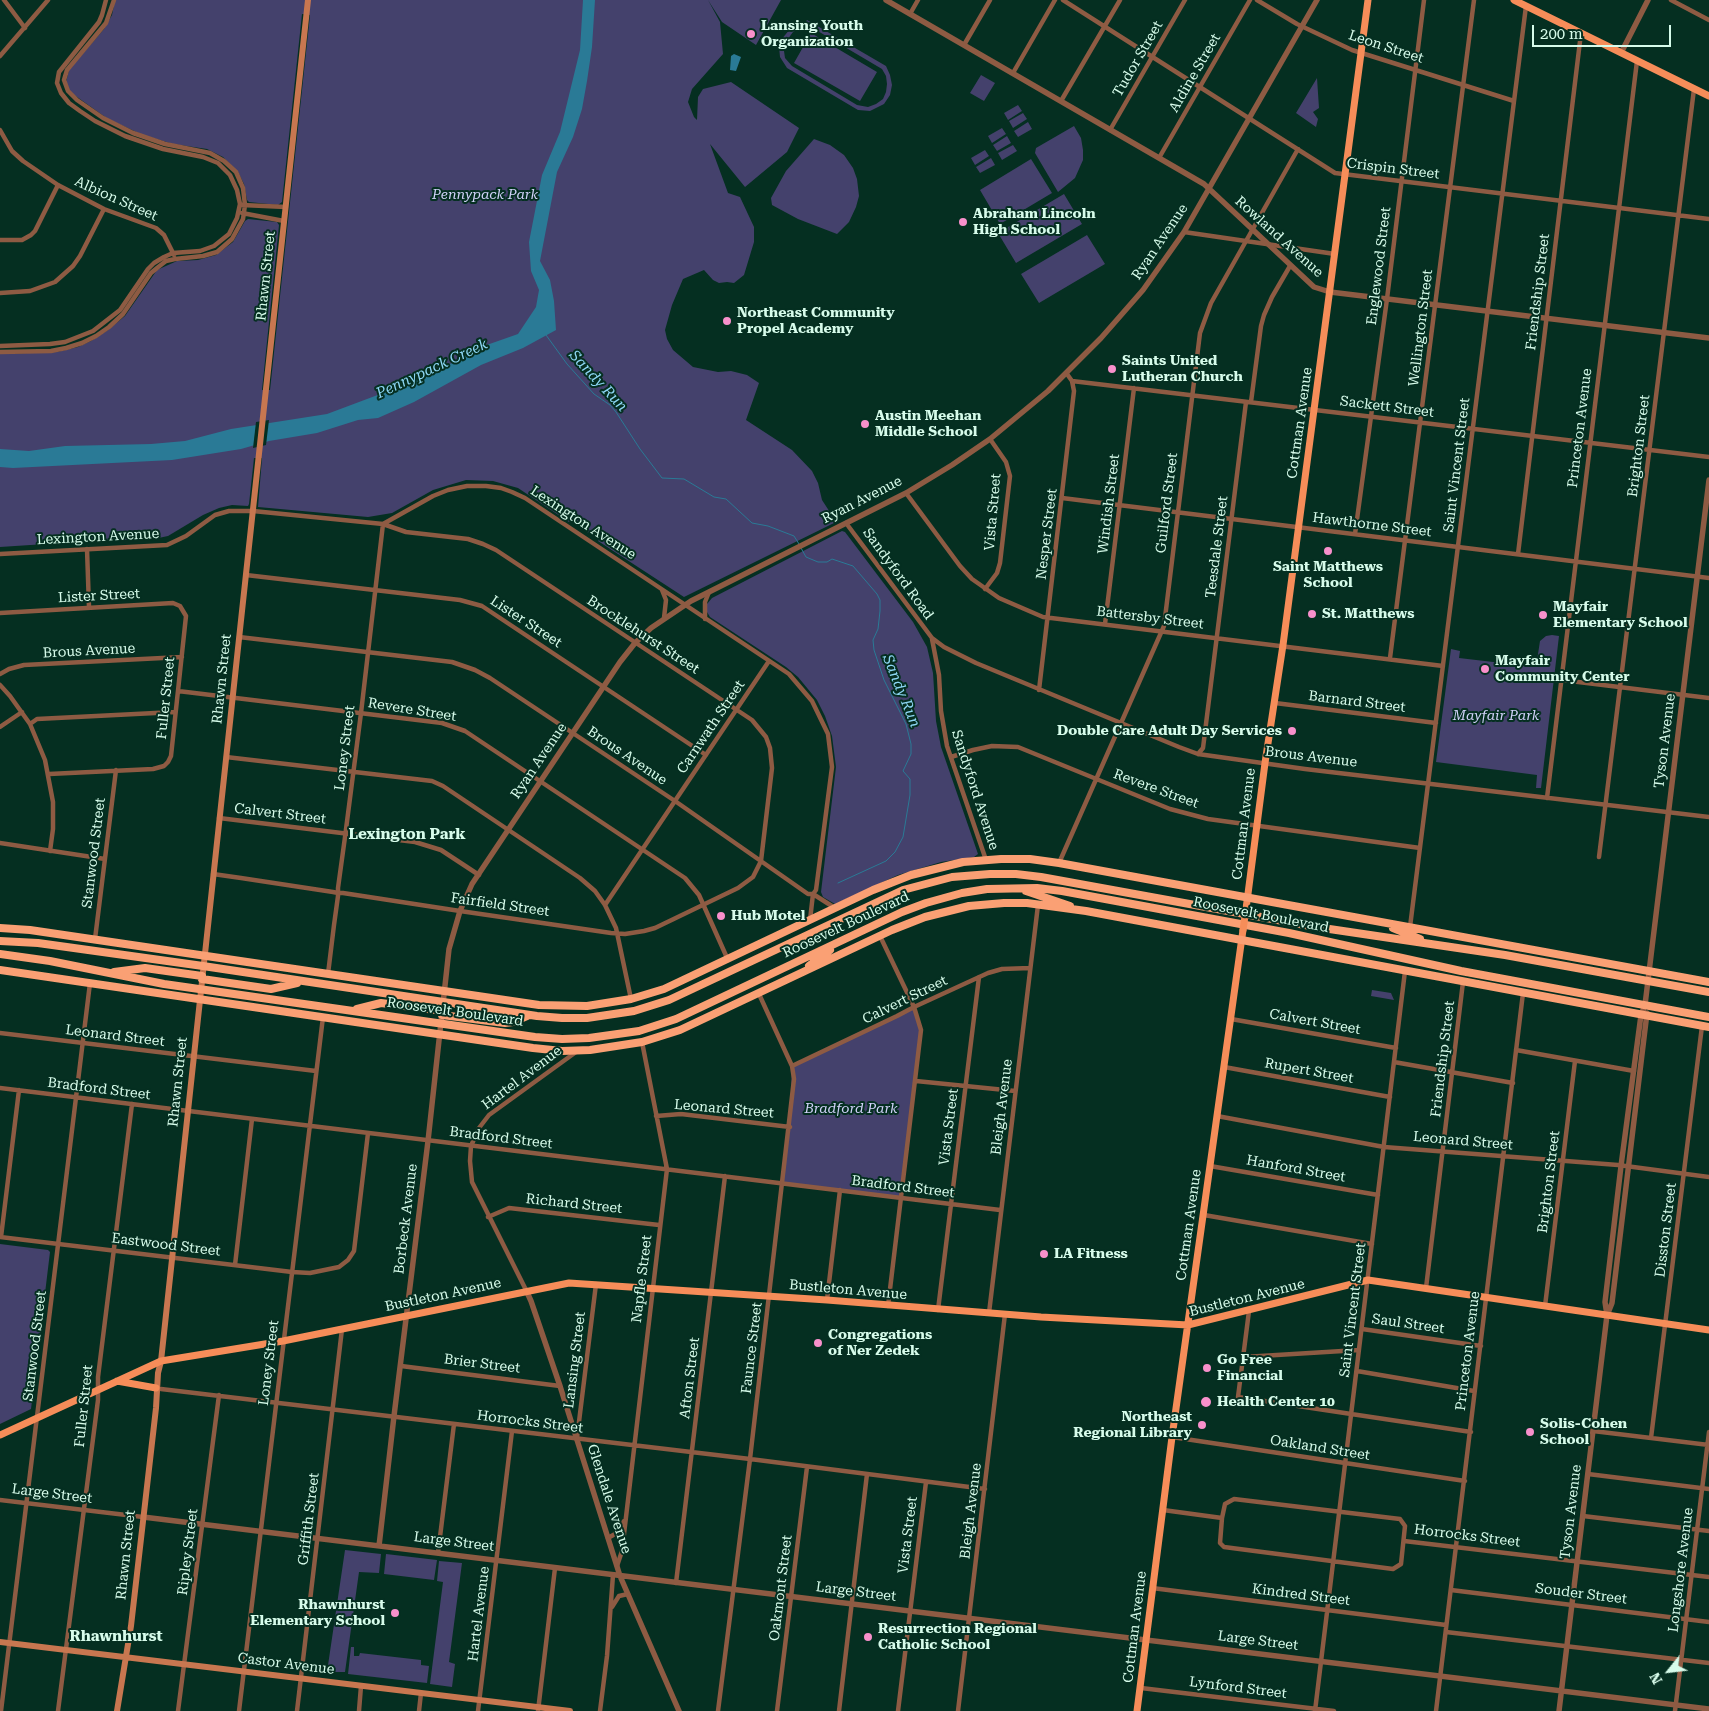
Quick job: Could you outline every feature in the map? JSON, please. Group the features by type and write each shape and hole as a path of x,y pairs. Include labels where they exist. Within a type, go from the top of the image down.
{"highway":[{"name":"Roosevelt Boulevard","path":"0,928 95,939 556,1006 586,1006 631,999 664,989 886,884 911,875 950,864 986,860 1030,859 1709,982"},
{"name":"Roosevelt Boulevard","path":"0,941 38,943 203,966 529,1015 575,1018 623,1013 668,1000 878,900 903,890 952,878 990,874 1016,874 1316,927 1505,955 1709,992"},
{"name":"Roosevelt Boulevard","path":"0,954 33,958 152,982 322,1006 442,1016 535,1036 562,1039 602,1037 639,1031 688,1014 902,912 938,899 974,891 1012,888 1062,891 1279,931 1462,971 1709,1017"},
{"path":"1012,888 1042,896 1086,912"},
{"name":"Roosevelt Boulevard","path":"0,970 440,1035 533,1048 578,1051 603,1049 642,1042 693,1025 925,916 958,908 1004,903 1038,904 1705,1026"},
{"path":"1379,923 1433,944"},
{"path":"798,975 843,940"},
{"path":"715,979 748,950"},
{"path":"104,972 145,968 271,989 307,982"},
{"path":"292,968 330,986"},
{"path":"1523,993 1589,995"},
{"path":"353,1010 381,1003 442,1016 505,1023 513,1022 529,1015"},
{"path":"322,1006 360,1023"}],"main road":[{"name":"Rhawn Street","path":"117,1711 126,1657 158,1388 308,0"},
{"name":"Cottman Avenue","path":"1137,1711 1172,1437 1283,645 1368,0"},
{"path":"1514,0 1709,96"},
{"name":"Bustleton Avenue","path":"0,1435 161,1360 342,1330 569,1282 827,1300 938,1310 1188,1325 1368,1280 1709,1330"},
{"path":"116,1381 158,1388"},
{"name":"Castor Avenue","path":"0,1642 479,1700 538,1709 570,1711"}],"street":[{"path":"4,0 25,28"},
{"path":"0,56 48,0"},
{"path":"106,0 99,21 59,72 57,83 64,98 80,111 125,136 163,149 203,157 218,164 230,175 235,183 242,205"},
{"path":"0,352 51,351 74,346 101,332 116,318 148,269 164,256 200,251 214,246 234,228 241,213 244,188 236,172 224,161 210,153 164,144 133,133 110,122 70,94 64,80 67,70 106,23 114,0"},
{"name":"Rowland Avenue","path":"886,0 1204,184 1310,284 1330,292 1709,338"},
{"path":"910,14 918,0"},
{"path":"964,45 990,0"},
{"path":"1013,73 1055,0"},
{"name":"Crispin Street","path":"1064,0 1335,174 1709,219"},
{"path":"1061,101 1120,0"},
{"name":"Tudor Street","path":"1110,130 1185,0"},
{"name":"Aldine Street","path":"1159,158 1250,0"},
{"name":"Leon Street","path":"1257,0 1302,27 1352,50 1514,102"},
{"name":"Ryan Avenue","path":"442,1016 449,949 467,893 635,643 664,618 684,605 906,493 990,439 1067,374 1143,290 1184,232 1317,0"},
{"name":"Englewood Street","path":"1355,534 1387,299 1424,0"},
{"name":"Wellington Street","path":"1390,658 1474,0"},
{"path":"1621,53 1648,0"},
{"path":"1671,0 1709,20"},
{"name":"Saint Vincent Street","path":"1410,928 1526,6"},
{"name":"Friendship Street","path":"1518,554 1581,33"},
{"name":"Princeton Avenue","path":"1547,798 1637,61"},
{"name":"Brighton Street","path":"1599,857 1694,89"},
{"path":"64,98 70,94"},
{"name":"Albion Street","path":"0,130 12,151 23,161 58,185 104,209 156,228 164,236 174,256"},
{"path":"163,149 164,144"},
{"name":"Guilford Street","path":"1059,863 1162,631 1200,334 1211,303 1298,149"},
{"path":"0,240 22,240 31,235 35,231 58,185"},
{"path":"242,205 286,208"},
{"path":"0,293 30,291 55,282 73,266 80,256 104,209"},
{"path":"241,213 284,220"},
{"path":"1184,232 1335,254"},
{"name":"Teesdale Street","path":"1198,754 1204,748 1232,519 1248,402 1261,326 1272,297 1290,266"},
{"path":"0,346 65,342 116,318"},
{"path":"22,345 22,352"},
{"path":"1067,374 1072,381"},
{"name":"Sackett Street","path":"1072,381 1709,457"},
{"name":"Nesper Street","path":"1040,690 1074,391 1072,381"},
{"name":"Windish Street","path":"1105,624 1134,388"},
{"name":"Vista Street","path":"985,589 997,573 1000,562 1010,476 1006,462 990,439"},
{"name":"Tyson Avenue","path":"1559,1711 1607,1315 1605,1302 1622,1166 1635,1088 1709,480"},
{"name":"Lexington Avenue","path":"0,554 167,545 186,536 215,515 229,511 253,511 383,524 433,496 448,490 467,486 501,488 525,498 789,674 804,689 822,719 828,734 832,767 816,890 813,894 810,920"},
{"name":"Battersby Street","path":"906,493 960,566 972,579 999,598 1043,617 1443,666"},
{"name":"Hawthorne Street","path":"1062,498 1709,578"},
{"name":"Sandyford Road","path":"846,523 932,638"},
{"name":"Loney Street","path":"328,974 383,524"},
{"name":"Brocklehurst Street","path":"383,524 406,532 468,539 496,550 752,720 766,737 772,757 761,861"},
{"path":"86,549 89,608"},
{"name":"Lister Street","path":"246,575 460,600 482,606 706,755"},
{"path":"662,589 666,600 664,618"},
{"path":"705,619 705,602 709,592"},
{"name":"Lister Street","path":"0,613 173,603 180,606 184,611 186,622"},
{"name":"Fuller Street","path":"116,770 157,768 164,766 171,756 186,622"},
{"name":"Brous Avenue","path":"239,637 452,662 475,670 490,678 675,801 808,894 813,894"},
{"name":"Brous Avenue","path":"932,638 948,650 976,663 1198,754 1709,818"},
{"name":"Sandyford Avenue","path":"932,638 939,675 943,725 950,757 986,860"},
{"name":"Brous Avenue","path":"0,674 8,669 24,665 182,657"},
{"name":"Carnwath Street","path":"606,905 769,662"},
{"path":"1562,680 1709,698"},
{"path":"0,685 30,724 49,774 54,802 50,851"},
{"name":"Revere Street","path":"178,691 442,724 460,729 685,878 696,891 728,960"},
{"name":"Barnard Street","path":"1275,703 1436,723"},
{"path":"0,727 22,712"},
{"path":"30,724 37,719 176,712"},
{"name":"Revere Street","path":"950,757 992,746 1018,747 1170,809 1208,819 1420,848"},
{"path":"226,757 438,783 588,884 606,905 618,933 631,999"},
{"path":"49,774 116,770"},
{"name":"Stanwood Street","path":"95,939 116,770"},
{"name":"Calvert Street","path":"219,818 407,840 441,850 478,874"},
{"path":"0,843 105,859"},
{"name":"Fairfield Street","path":"213,874 460,911 618,933 636,933 651,929 744,885 753,877 761,861"},
{"path":"813,894 835,908"},
{"name":"Bleigh Avenue","path":"989,1313 1038,904"},
{"path":"880,936 914,1007 921,1030 888,1306"},
{"name":"Calvert Street","path":"792,1066 979,977 1002,969 1030,968"},
{"name":"Saint Vincent Street","path":"1316,1710 1405,971"},
{"name":"Vista Street","path":"938,1310 979,977"},
{"name":"Friendship Street","path":"1426,1288 1463,982"},
{"name":"Stanwood Street","path":"1,1711 90,983"},
{"name":"Princeton Avenue","path":"1436,1711 1523,993"},
{"name":"Faunce Street","path":"718,1711 790,1127 794,1079 792,1066 759,994"},
{"name":"Tyson Avenue","path":"1607,1315 1612,1303 1629,1167 1635,1088 1634,1072 1644,1015"},
{"name":"Borbeck Avenue","path":"379,1546 442,1016"},
{"name":"Loney Street","path":"239,1711 323,1017"},
{"name":"Calvert Street","path":"1231,1019 1396,1048"},
{"name":"Disston Street","path":"1652,1438 1684,1174 1705,1026"},
{"name":"Leonard Street","path":"0,1033 316,1071"},
{"name":"Napfle Street","path":"617,1566 622,1551 667,1169 642,1042"},
{"path":"1516,1050 1634,1072"},
{"name":"Hartel Avenue","path":"526,1290 472,1182 471,1146 479,1128 489,1115 578,1051"},
{"name":"Brighton Street","path":"1546,1306 1575,1061"},
{"path":"1394,1062 1513,1083"},
{"name":"Rupert Street","path":"1224,1067 1390,1097"},
{"path":"916,1081 1015,1092"},
{"name":"Bradford Street","path":"0,1088 1000,1210"},
{"path":"1,1237 19,1090"},
{"name":"Fuller Street","path":"58,1711 67,1650 98,1376 132,1104"},
{"name":"Leonard Street","path":"656,1116 681,1114 790,1127"},
{"name":"Leonard Street","path":"1218,1116 1384,1146 1622,1166 1709,1177"},
{"path":"235,1265 252,1119"},
{"name":"Eastwood Street","path":"1,1237 292,1272 310,1273 339,1267 348,1260 354,1251 368,1133"},
{"name":"Hanford Street","path":"1210,1166 1378,1195"},
{"name":"Afton Street","path":"676,1583 725,1176"},
{"path":"827,1300 840,1190"},
{"name":"Richard Street","path":"488,1217 509,1208 660,1225"},
{"path":"1204,1215 1372,1244"},
{"name":"Lansing Street","path":"577,1439 596,1283"},
{"name":"Glendale Avenue","path":"526,1290 560,1386 620,1576 679,1711"},
{"path":"1249,1311 1238,1397 1471,1432"},
{"name":"Bleigh Avenue","path":"958,1711 1006,1314"},
{"name":"Saul Street","path":"1362,1329 1481,1346"},
{"name":"Griffith Street","path":"298,1711 342,1330"},
{"path":"1244,1357 1359,1350"},
{"name":"Brier Street","path":"401,1366 560,1386"},
{"path":"1357,1371 1474,1391"},
{"name":"Horrocks Street","path":"158,1388 985,1489"},
{"name":"Ripley Street","path":"178,1711 219,1395"},
{"path":"438,1553 454,1424"},
{"name":"Hartel Avenue","path":"478,1711 512,1431"},
{"path":"1593,1431 1708,1445"},
{"name":"Longshore Avenue","path":"1675,1711 1709,1432"},
{"name":"Oakland Street","path":"1172,1437 1465,1482"},
{"name":"Oakmont Street","path":"777,1711 806,1467"},
{"path":"838,1711 867,1474"},
{"path":"1588,1474 1709,1489"},
{"name":"Vista Street","path":"898,1711 926,1482"},
{"name":"Horrocks Street","path":"1222,1518 1224,1504 1234,1499 1400,1519 1405,1526 1404,1540 1709,1577"},
{"name":"Large Street","path":"0,1500 1709,1709"},
{"path":"1163,1510 1222,1518 1220,1543 1224,1547 1334,1561 1396,1568 1401,1564 1404,1540"},
{"path":"1582,1516 1709,1531"},
{"path":"608,1538 615,1534 625,1520"},
{"path":"538,1709 554,1568"},
{"path":"600,1711 613,1575"},
{"name":"Kindred Street","path":"1152,1588 1446,1624"},
{"name":"Souder Street","path":"1451,1590 1709,1622"},
{"path":"611,1608 619,1596 628,1594"},
{"path":"1446,1632 1709,1663"},
{"path":"359,1711 361,1686"},
{"name":"Lynford Street","path":"1140,1688 1334,1711"},
{"path":"419,1711 421,1693"}],"green space":[{"name":"Pennypack Park","path":"115,0 708,0 720,22 723,54 692,89 688,102 694,117 697,120 698,97 703,89 731,82 799,128 787,152 745,187 710,144 728,193 740,197 754,227 754,242 744,275 734,283 719,283 713,280 704,270 683,279 672,305 665,330 667,339 673,350 693,367 718,372 731,371 747,375 759,383 746,420 792,450 812,471 818,483 822,500 835,520 834,523 684,597 598,541 571,521 569,522 518,488 493,481 466,480 433,490 392,513 368,517 258,507 262,458 254,458 248,506 232,505 219,508 203,515 168,536 149,540 107,540 0,547 0,354 57,352 78,347 91,341 125,316 157,270 177,261 198,260 216,255 233,242 248,219 277,222 279,225 262,390 270,390 310,15 302,14 282,202 278,205 249,202 244,184 238,172 223,157 207,149 173,144 143,135 108,119 70,92 66,82 69,70 104,29 112,15"},
{"name":"Lansing Youth Organization","path":"708,0 781,0 756,45 722,22"},
{"path":"807,20 886,66 892,85 890,95 884,104 870,111 858,110 787,68 780,57 779,47 781,40 790,29 805,23","holes":["805,28 816,30 882,69 886,76 887,84 883,99 868,107 857,105 792,66 785,58 785,43 793,32"]},
{"path":"811,33 877,72 860,101 794,63"},
{"path":"981,75 995,83 984,101 970,93"},
{"path":"1317,78 1319,108 1313,112 1318,119 1316,127 1296,113"},
{"path":"1018,105 1022,111 1008,120 1004,113"},
{"path":"1023,113 1027,119 1013,128 1009,121"},
{"path":"1028,122 1032,129 1018,137 1014,131"},
{"path":"1074,126 1081,138 1083,160 1075,178 1058,192 1035,153 1036,148"},
{"path":"1002,128 1006,134 992,143 988,136"},
{"path":"1007,136 1011,143 997,151 993,145"},
{"path":"814,139 830,145 844,155 853,168 857,179 859,196 856,207 849,222 837,234 798,219 772,205 771,198 786,171"},
{"path":"1013,145 1017,151 1002,160 998,153"},
{"path":"985,150 989,156 975,165 971,158"},
{"path":"991,158 995,165 980,173 976,167"},
{"path":"1031,159 1052,193 1000,224 980,190"},
{"path":"1064,194 1082,224 1016,263 998,233"},
{"path":"1087,235 1105,264 1039,303 1021,274"},
{"path":"842,531 845,532 913,622 927,647 933,673 936,721 941,747 978,854 974,857 941,862 898,875 835,904 823,897 821,892 836,767 832,736 825,716 817,700 798,677 786,667 710,617 707,612 707,604 712,598"},
{"name":"Mayfair Park","path":"1546,636 1559,636 1541,788 1536,788 1537,775 1436,762 1451,649 1460,651 1459,658 1536,667 1540,641"},
{"path":"1372,990 1391,993 1394,1000 1371,996"},
{"name":"Bradford Park","path":"914,1007 921,1030 900,1198 783,1183 790,1127 792,1066"},
{"path":"0,1244 48,1250 50,1252 31,1409 0,1424"},
{"path":"345,1550 381,1554 379,1573 359,1572 345,1672 327,1672"},
{"path":"386,1554 437,1560 434,1580 384,1574"},
{"path":"439,1561 462,1563 449,1662 455,1664 452,1687 430,1684 443,1582 437,1581"},
{"path":"351,1647 354,1647 354,1656 359,1656 360,1653 421,1660 421,1665 429,1666 427,1683 348,1674"}],"water":[{"path":"583,0 595,0 592,47 587,81 582,109 573,137 557,172 540,261 550,280 556,330 523,348 481,365 414,402 378,418 358,420 317,433 269,441 241,449 172,460 13,468 0,467 0,449 29,451 65,446 151,444 185,441 231,429 327,414 399,387 441,369 481,347 518,334 536,307 539,290 531,271 529,242 542,175 560,132 580,50"},
{"path":"734,54 741,57 736,71 730,70 731,56"}],"pier":[{"path":"269,420 266,445 253,448 256,422"}],"waterway":[{"name":"Sandy Run","path":"546,335 567,364 594,394 610,405 616,412 662,478 684,479 714,497 726,499 752,523 768,526 794,536 799,544"},
{"name":"Sandy Run","path":"801,548 806,557 818,562 827,562 832,559 853,566 877,594 880,600 880,611 878,629 873,640 874,650 884,680 906,724 911,744 911,754 903,771 910,779 910,795 903,837 895,852 886,861 838,883"}],"place":[{"name":"Lansing Youth Organization","path":"751,34"},
{"name":"Abraham Lincoln High School","path":"963,222"},
{"name":"Northeast Community Propel Academy","path":"727,321"},
{"name":"Saints United Lutheran Church","path":"1112,369"},
{"name":"Austin Meehan Middle School","path":"865,424"},
{"name":"Saint Matthews School","path":"1328,551"},
{"name":"St. Matthews","path":"1312,614"},
{"name":"Mayfair Elementary School","path":"1543,615"},
{"name":"Mayfair Community Center","path":"1485,669"},
{"name":"Double Care Adult Day Services","path":"1292,731"},
{"name":"Hub Motel","path":"721,916"},
{"name":"LA Fitness","path":"1044,1254"},
{"name":"Congregations of Ner Zedek","path":"818,1343"},
{"name":"Go Free Financial","path":"1207,1368"},
{"name":"Health Center 10","path":"1206,1402"},
{"name":"Northeast Regional Library","path":"1202,1425"},
{"name":"Solis-Cohen School","path":"1530,1432"},
{"name":"Rhawnhurst Elementary School","path":"395,1613"},
{"name":"Resurrection Regional Catholic School","path":"868,1637"}],"district":[{"name":"Lexington Park","path":"407,835"},
{"name":"Rhawnhurst","path":"116,1637"}],"water label":[{"name":"Pennypack Creek","path":"432,369"}]}
